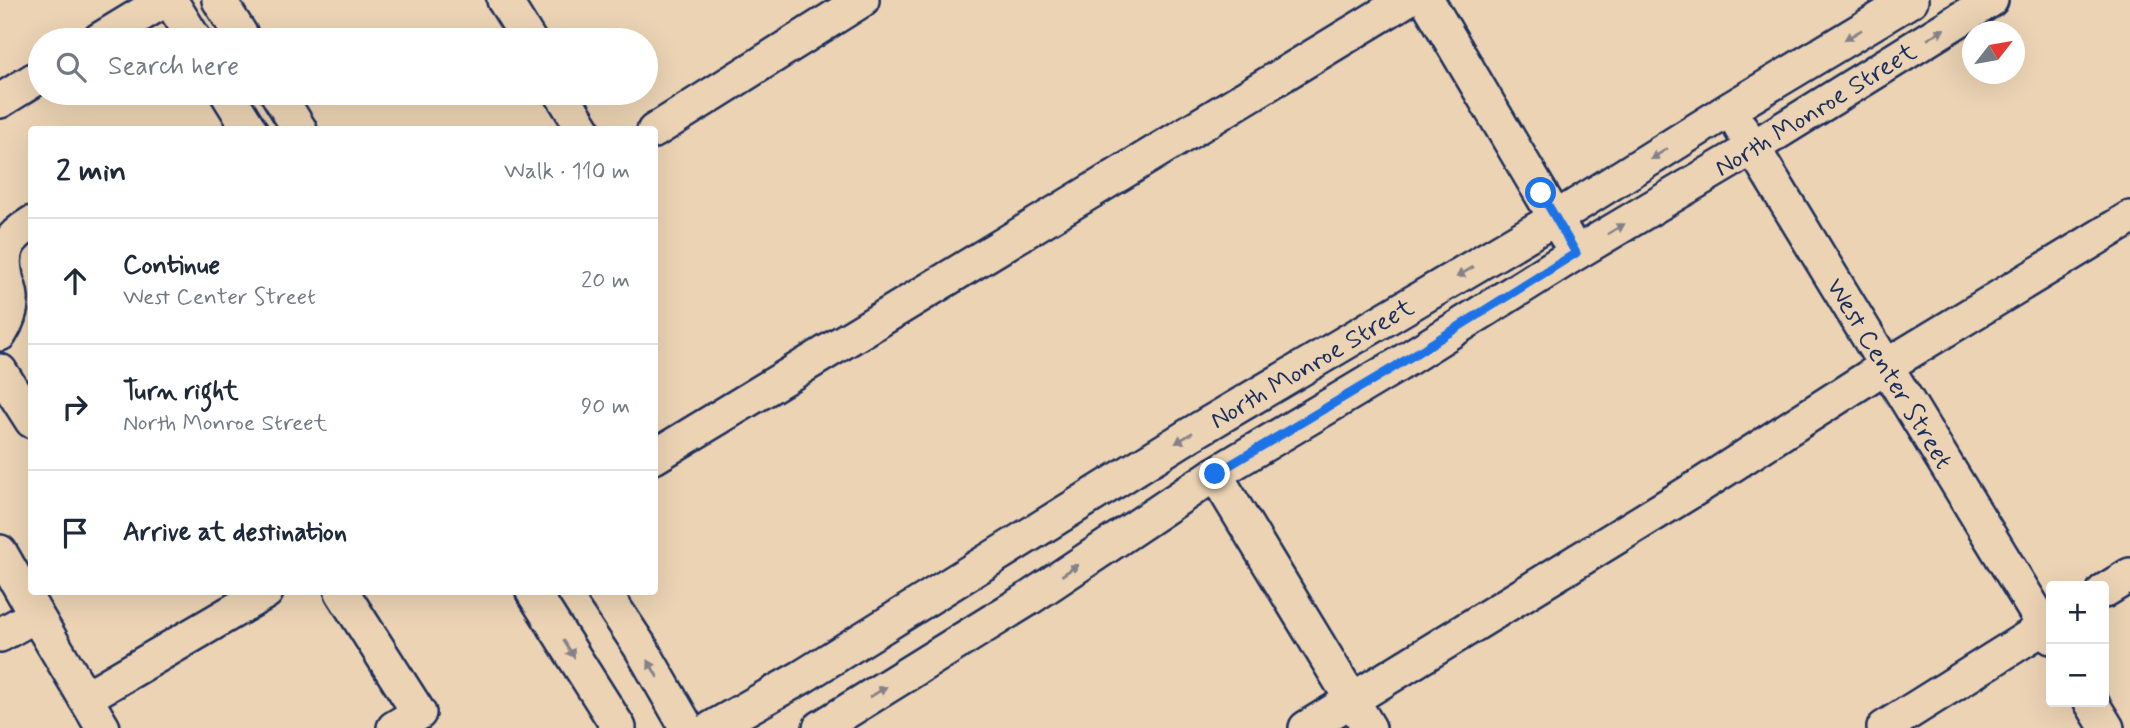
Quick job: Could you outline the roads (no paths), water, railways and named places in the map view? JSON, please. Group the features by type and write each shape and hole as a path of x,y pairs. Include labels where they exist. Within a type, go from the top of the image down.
{"street":[{"path":"119,28 167,0 187,28"},
{"path":"219,0 236,28"},
{"path":"504,0 522,28"},
{"path":"658,128 820,11 862,0"},
{"path":"658,455 1406,0"},
{"path":"1427,0 1576,253"},
{"name":"North Monroe Street","path":"712,728 802,677 1191,434 1556,218 1911,0"},
{"name":"North Monroe Street","path":"820,728 1028,599 1215,474 1396,366 1991,0"},
{"path":"0,101 28,84"},
{"path":"235,105 248,126"},
{"path":"284,105 298,126"},
{"path":"568,105 582,126"},
{"name":"West Center Street","path":"1730,110 2046,624"},
{"path":"1306,728 1698,487 1886,366 2130,218"},
{"path":"0,334 8,322 11,298 2,251 13,236 28,226"},
{"path":"0,370 28,415"},
{"path":"1215,474 1369,728"},
{"path":"0,552 103,728"},
{"path":"2109,588 2130,575"},
{"path":"85,698 261,595"},
{"path":"344,595 419,713 394,728"},
{"path":"535,595 618,728"},
{"path":"606,595 641,648 687,728"},
{"path":"0,635 36,615"},
{"path":"1884,728 2046,631"},
{"path":"2094,707 2107,728"}]}
